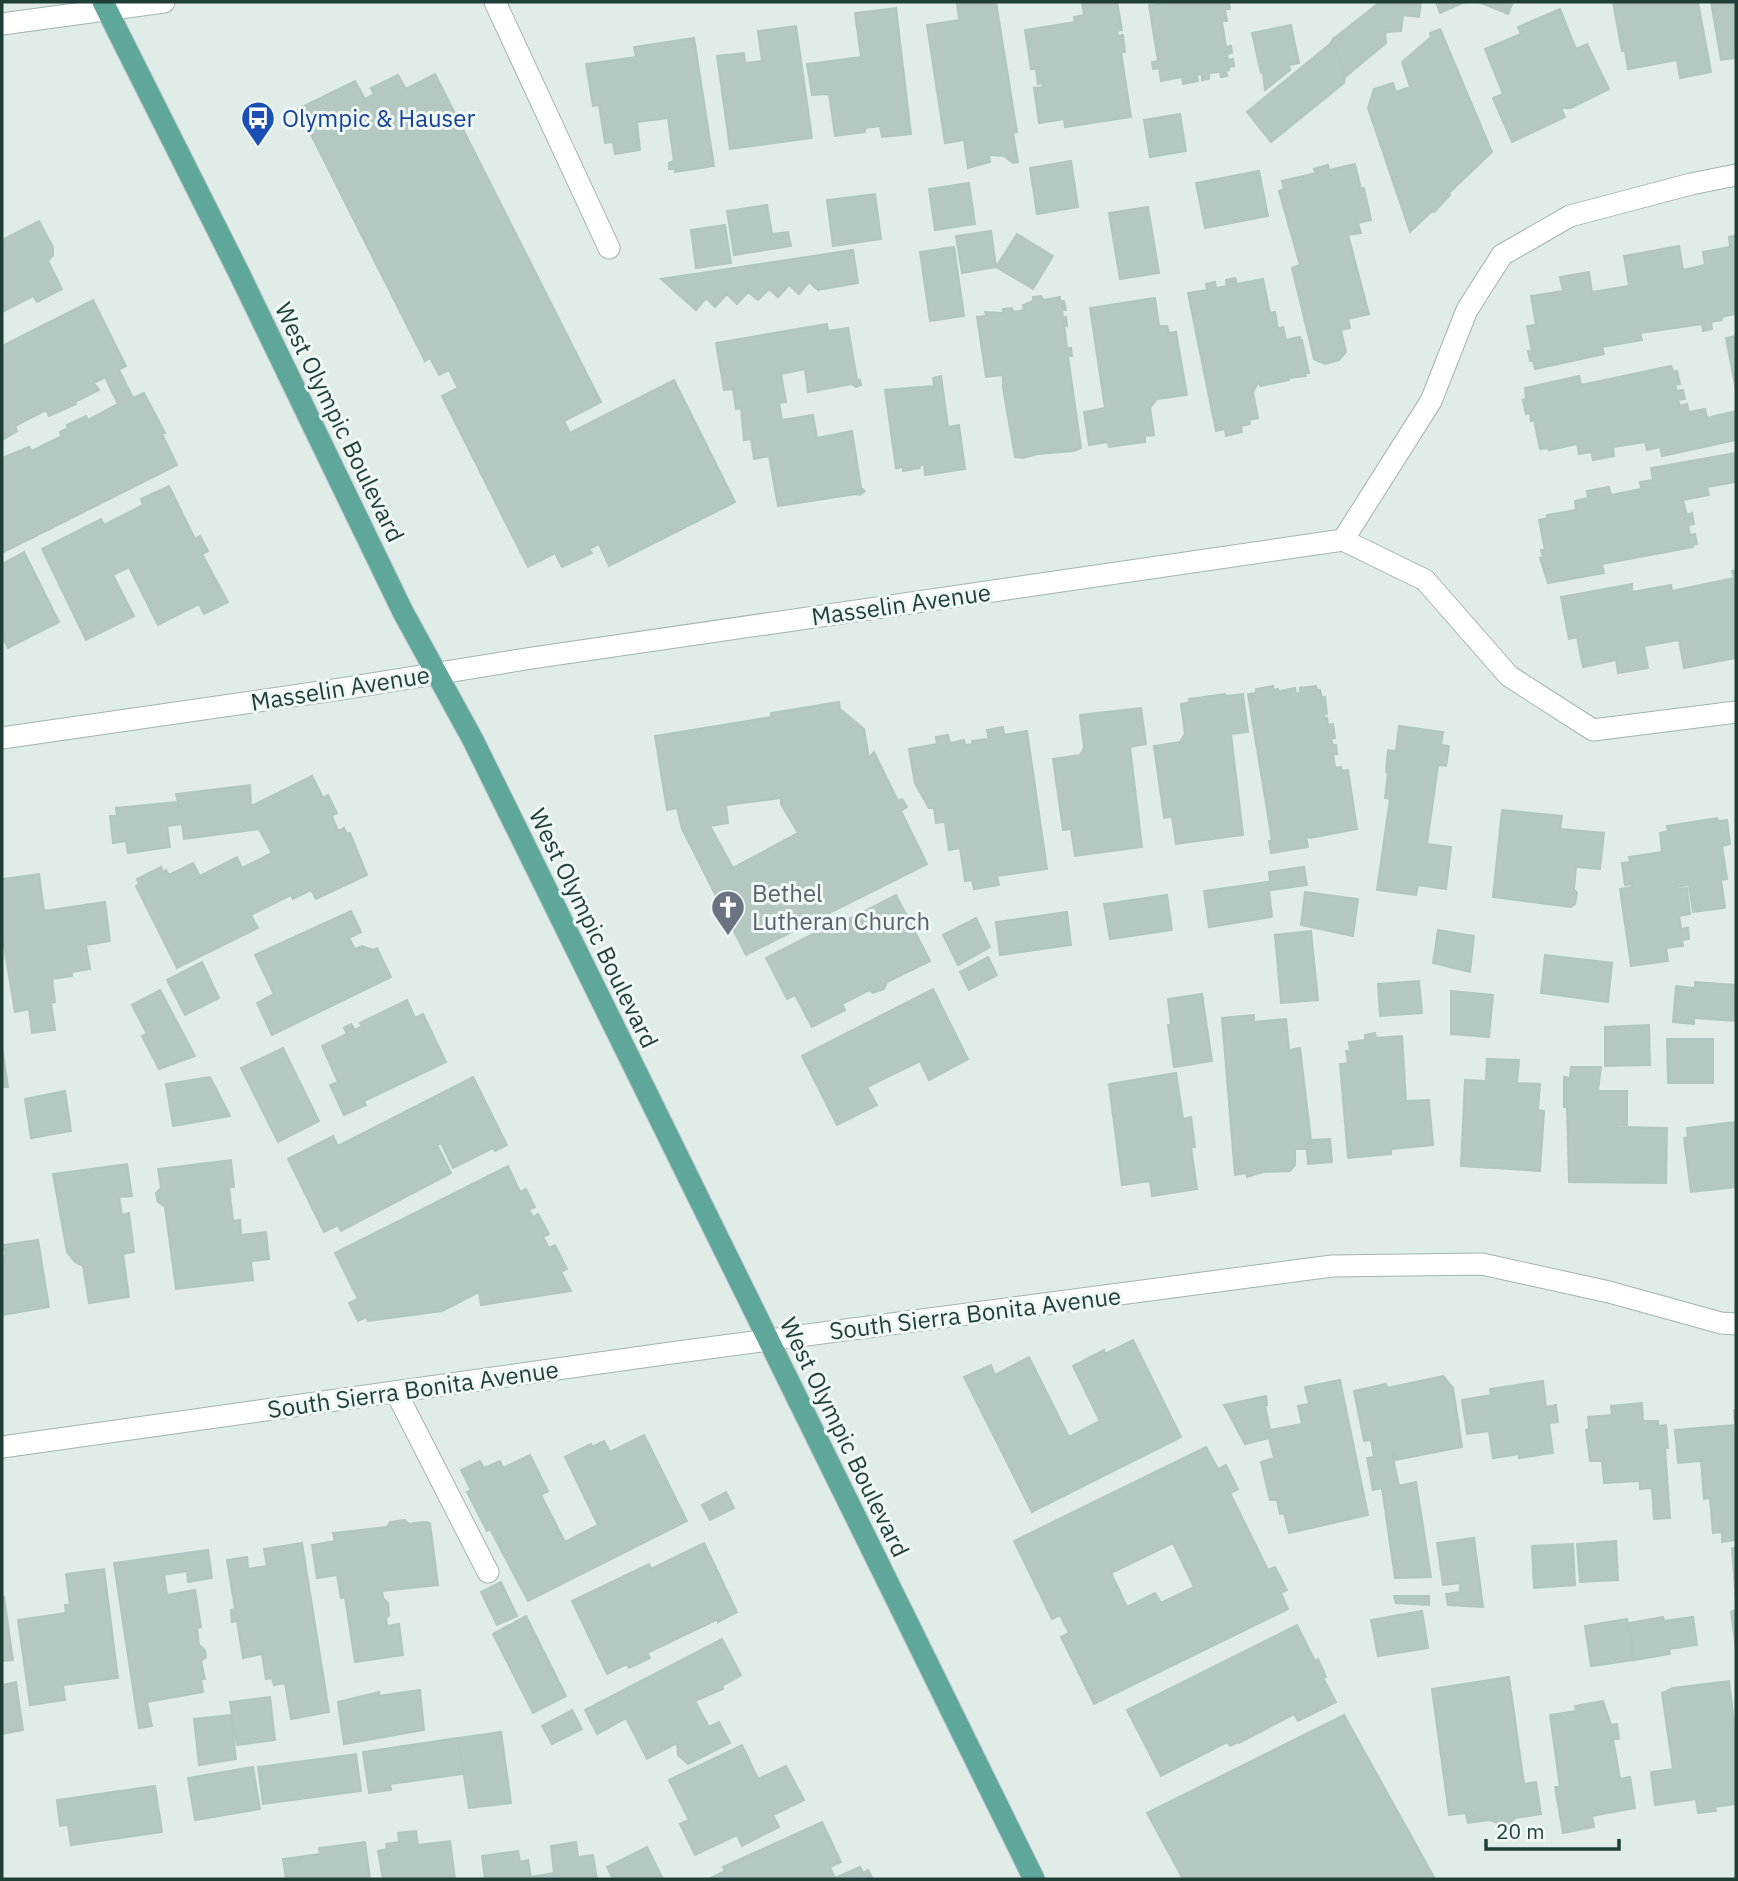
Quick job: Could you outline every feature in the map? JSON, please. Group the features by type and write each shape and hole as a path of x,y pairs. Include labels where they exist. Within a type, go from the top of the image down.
{"main road":[{"name":"West Olympic Boulevard","path":"105,6 435,673 473,740 1034,1879"}],"street":[{"path":"2,24 105,6 164,2"},
{"path":"495,2 609,248"},
{"path":"1736,175 1570,216 1502,255 1467,310 1431,401 1343,540 1424,580 1509,676 1593,730 1736,712"},
{"name":"Masselin Avenue","path":"2,738 1343,540"},
{"name":"South Sierra Bonita Avenue","path":"2,1447 768,1340 1332,1266 1482,1264 1609,1292 1721,1323 1736,1324"},
{"path":"396,1392 488,1572"}],"building":[{"path":"957,2 996,2 1017,132 1013,133 1018,162 1013,163 1004,156 989,155 990,162 968,168 964,140 945,143 927,25 959,20"},
{"path":"1082,2 1117,2 1122,30 1117,31 1118,36 1123,35 1125,52 1121,52 1131,117 1065,127 1064,119 1039,123 1034,88 1043,87 1042,83 1038,84 1036,69 1031,69 1025,30 1075,22 1074,17 1084,15"},
{"path":"1172,2 1229,2 1230,9 1225,9 1227,21 1222,21 1226,47 1231,46 1232,53 1227,54 1228,60 1233,59 1234,66 1226,71 1227,76 1221,77 1220,72 1209,73 1209,79 1202,80 1202,74 1197,75 1198,81 1183,84 1182,77 1161,81 1159,68 1153,69 1152,62 1158,61 1149,5"},
{"path":"1380,2 1421,2 1419,17 1403,15 1401,31 1385,32 1386,43 1345,77 1333,39"},
{"path":"1436,2 1465,2 1440,13"},
{"path":"1479,2 1513,2 1508,14"},
{"path":"1613,2 1698,2 1711,72 1680,78 1677,60 1628,69"},
{"path":"1711,2 1736,2 1736,58 1721,60"},
{"path":"896,8 911,134 882,137 880,126 865,128 865,132 835,136 829,94 812,95 807,64 861,57 855,13"},
{"path":"1560,9 1576,49 1587,44 1609,89 1571,108 1561,108 1565,117 1512,142 1493,98 1503,94 1485,49 1521,34 1518,27"},
{"path":"1291,25 1299,63 1289,65 1290,70 1265,90 1252,33"},
{"path":"796,26 812,138 730,149 717,56 744,53 745,63 762,61 758,31"},
{"path":"1440,29 1492,152 1449,193 1434,212 1410,232 1368,108 1374,89 1393,83 1396,92 1410,87 1402,62 1431,37 1430,33"},
{"path":"694,38 714,166 675,172 676,169 669,169 669,163 674,161 668,118 637,122 640,150 615,154 613,142 605,143 599,105 593,106 586,64 636,57 634,47"},
{"path":"1333,39 1345,77 1344,83 1271,142 1247,112"},
{"path":"435,74 601,402 564,421 570,433 674,380 735,502 609,566 599,544 589,549 592,553 562,567 555,553 528,567 442,396 458,388 449,370 439,375 430,358 425,361 298,109 355,81 365,99 374,94 371,88 398,75 406,89"},
{"path":"1180,114 1186,151 1150,157 1144,120"},
{"path":"1071,161 1078,207 1037,214 1030,168"},
{"path":"1355,164 1371,220 1358,223 1361,233 1348,235 1369,314 1348,319 1350,328 1341,330 1346,352 1339,360 1325,364 1314,359 1292,268 1300,265 1279,191 1284,189 1282,181 1316,173 1314,169 1328,165 1329,170"},
{"path":"1259,171 1268,216 1205,228 1196,183"},
{"path":"969,183 975,224 935,230 929,189"},
{"path":"875,194 881,239 833,246 827,200"},
{"path":"767,205 772,234 788,232 791,246 734,255 727,211"},
{"path":"1148,207 1159,273 1120,279 1109,213"},
{"path":"39,221 53,247 53,255 48,261 62,289 37,302 33,296 2,312 2,240"},
{"path":"725,225 731,263 696,268 691,230"},
{"path":"991,231 996,267 962,273 956,236"},
{"path":"1017,234 1053,256 1033,289 996,267"},
{"path":"1736,235 1736,314 1711,322 1712,329 1703,331 1702,324 1640,333 1642,340 1602,347 1604,354 1535,369 1528,351 1532,351 1527,326 1536,325 1531,296 1563,291 1560,277 1589,272 1592,292 1629,286 1624,256 1679,246 1683,270 1705,265 1703,252 1730,247 1729,237"},
{"path":"954,247 964,316 930,321 920,252"},
{"path":"853,250 858,283 818,290 809,282 799,294 789,285 778,297 769,289 758,300 748,292 737,304 727,294 715,307 706,298 696,310 661,279"},
{"path":"1235,278 1237,284 1263,279 1270,313 1275,312 1278,329 1283,327 1286,340 1300,337 1302,340 1309,373 1291,378 1290,375 1289,380 1260,386 1259,381 1253,392 1258,418 1241,426 1242,432 1226,436 1225,429 1216,431 1188,293 1207,290 1206,284 1215,282 1216,288 1227,286 1226,280"},
{"path":"1041,296 1043,300 1060,297 1060,301 1064,301 1066,310 1062,310 1063,317 1066,317 1067,326 1064,325 1067,348 1071,348 1072,356 1068,356 1081,448 1015,457 1003,375 986,377 977,317 986,316 985,312 1004,313 1003,309 1012,308 1013,312 1024,310 1023,305 1033,301 1033,297"},
{"path":"1155,298 1159,326 1167,326 1169,333 1176,332 1187,395 1157,399 1150,408 1154,435 1145,436 1145,442 1109,447 1108,442 1089,445 1084,412 1105,408 1090,308"},
{"path":"93,300 126,366 119,370 133,398 144,393 165,433 162,434 177,465 2,553 2,458 29,447 32,451 62,436 60,432 68,428 67,425 86,416 88,420 118,404 105,377 94,383 99,390 49,416 46,410 15,426 17,431 2,440 2,346"},
{"path":"827,324 828,331 848,328 857,379 861,385 856,387 852,384 808,392 805,369 781,374 786,402 779,403 782,420 813,415 817,438 852,431 861,488 865,491 860,495 778,506 769,456 754,459 751,439 744,440 741,408 736,409 733,389 724,390 716,343"},
{"path":"1736,336 1736,390 1726,338"},
{"path":"1671,366 1673,372 1677,371 1680,384 1675,385 1677,391 1683,390 1685,399 1678,400 1680,406 1687,404 1689,412 1705,409 1707,418 1736,411 1736,440 1662,456 1660,447 1647,450 1645,442 1613,447 1614,456 1593,460 1591,452 1579,454 1577,444 1549,450 1540,449 1534,420 1531,421 1530,413 1526,414 1523,400 1526,399 1525,388 1579,376 1581,385"},
{"path":"941,376 948,427 959,425 965,469 925,475 924,465 903,471 903,467 896,468 885,390 934,386 933,378"},
{"path":"1736,453 1736,482 1707,487 1709,495 1683,500 1687,515 1692,513 1694,524 1688,525 1690,535 1695,534 1697,544 1692,545 1693,547 1602,564 1604,573 1548,583 1540,558 1543,558 1541,550 1545,550 1539,520 1548,518 1547,515 1576,510 1575,501 1588,498 1587,491 1609,487 1611,495 1641,489 1640,482 1653,480 1651,468"},
{"path":"169,486 195,539 200,536 208,551 202,554 228,602 204,614 199,604 158,625 129,567 113,575 134,616 86,640 42,549 101,519 104,525 143,505 141,499"},
{"path":"24,552 59,622 8,648 2,636 2,564"},
{"path":"1736,570 1736,658 1684,668 1679,640 1644,646 1648,668 1618,673 1616,660 1583,667 1577,637 1569,639 1561,597 1632,584 1632,592 1671,585 1672,591 1734,578 1732,571"},
{"path":"1273,686 1273,690 1278,689 1279,696 1280,691 1295,688 1296,694 1300,693 1300,688 1316,686 1322,698 1325,697 1325,719 1327,718 1328,725 1333,724 1335,738 1331,739 1333,745 1336,745 1337,754 1333,754 1335,768 1348,770 1357,829 1310,838 1306,836 1308,847 1271,853 1269,841 1272,840 1248,694 1256,693 1256,689"},
{"path":"1243,694 1248,732 1231,734 1243,835 1176,844 1172,817 1164,818 1154,746 1180,742 1185,734 1181,704 1190,702 1189,699"},
{"path":"839,702 840,709 864,729 869,758 874,752 898,801 902,799 907,807 901,811 927,864 746,955 682,829 677,808 667,810 655,736 771,717 771,713","holes":["781,798 781,804 798,833 733,868 710,826 728,823 726,805"]},
{"path":"1141,708 1146,744 1130,747 1142,847 1075,856 1071,829 1063,830 1053,759 1080,755 1084,748 1080,715"},
{"path":"1399,726 1443,732 1441,745 1449,746 1446,766 1438,765 1427,844 1451,847 1446,889 1418,885 1416,895 1377,890 1390,799 1385,798 1388,750 1396,751"},
{"path":"1003,727 1004,735 1027,731 1047,869 997,876 999,885 974,889 972,880 965,881 960,848 949,850 945,822 936,823 934,808 929,808 915,784 909,749 937,744 936,737 948,735 951,747 951,743 964,740 965,745 986,739 987,742 987,730"},
{"path":"312,776 323,798 328,795 337,813 332,816 338,831 344,828 347,834 350,833 367,875 316,899 311,890 293,899 291,895 251,915 258,928 177,968 136,886 139,884 137,879 161,867 163,872 166,870 169,875 193,863 200,876 237,857 242,868 272,853 259,829 184,839 182,824 167,826 170,847 128,853 126,841 113,843 110,816 117,816 116,808 178,802 176,794 250,785 251,806"},
{"path":"1502,810 1562,816 1560,829 1604,833 1600,869 1576,867 1574,889 1577,893 1575,904 1571,907 1493,897"},
{"path":"1717,818 1718,821 1727,820 1730,844 1722,846 1727,879 1721,880 1725,908 1693,912 1689,885 1675,887 1687,888 1690,914 1679,916 1681,929 1688,928 1689,939 1682,940 1683,946 1666,948 1668,961 1631,966 1620,889 1632,887 1632,884 1625,885 1622,863 1630,862 1629,857 1662,852 1660,833 1668,831 1667,826"},
{"path":"1304,867 1307,885 1271,890 1269,872"},
{"path":"39,874 44,911 105,902 110,941 86,945 90,969 72,972 72,976 52,979 55,1002 51,1003 55,1030 32,1033 29,1009 15,1012 2,934 2,879"},
{"path":"1268,882 1272,917 1209,927 1204,891"},
{"path":"1305,892 1358,899 1353,936 1301,925"},
{"path":"896,895 930,961 887,982 884,989 873,993 869,990 842,1004 845,1010 812,1027 795,995 787,999 766,958"},
{"path":"1167,895 1172,930 1110,939 1104,904"},
{"path":"351,911 361,932 349,938 355,949 362,946 373,950 377,948 391,977 272,1035 257,1003 274,994 255,955"},
{"path":"1067,912 1071,945 1000,955 996,922"},
{"path":"976,918 990,947 958,965 943,935"},
{"path":"1438,930 1474,936 1470,972 1433,963"},
{"path":"1311,931 1318,1000 1281,1003 1275,935"},
{"path":"1545,955 1612,963 1608,1002 1541,993"},
{"path":"988,957 997,975 969,990 960,972"},
{"path":"202,962 219,998 185,1015 167,980"},
{"path":"1419,981 1422,1013 1380,1016 1378,984"},
{"path":"1695,982 1736,985 1736,1021 1694,1018 1694,1024 1673,1022 1676,986 1695,988"},
{"path":"933,989 968,1059 929,1080 920,1061 867,1087 877,1105 837,1125 802,1056"},
{"path":"160,990 195,1056 159,1069 142,1036 147,1034 132,1005"},
{"path":"1451,991 1493,995 1489,1037 1451,1034"},
{"path":"1202,994 1212,1061 1174,1067 1168,1025 1171,1025 1168,999"},
{"path":"407,1000 415,1018 423,1014 446,1062 364,1101 366,1105 344,1115 330,1085 338,1082 322,1046 347,1034 344,1028 351,1024 355,1030 362,1026 360,1023"},
{"path":"1254,1015 1254,1022 1286,1019 1289,1050 1300,1048 1311,1140 1330,1139 1332,1162 1308,1164 1307,1149 1295,1149 1295,1165 1290,1171 1263,1172 1247,1177 1246,1173 1235,1175 1222,1018"},
{"path":"1649,1025 1650,1065 1605,1066 1605,1027"},
{"path":"1375,1033 1376,1038 1402,1036 1406,1101 1429,1100 1433,1145 1391,1149 1391,1154 1348,1158 1340,1064 1348,1063 1346,1051 1350,1051 1349,1042 1365,1040 1365,1035"},
{"path":"1667,1039 1713,1039 1713,1083 1668,1083"},
{"path":"2,1047 8,1087 2,1087"},
{"path":"283,1048 319,1121 278,1142 241,1068"},
{"path":"1487,1059 1519,1060 1517,1083 1540,1084 1538,1110 1544,1111 1540,1171 1461,1166 1465,1080 1486,1081"},
{"path":"1571,1067 1601,1067 1598,1091 1627,1091 1627,1125 1616,1127 1667,1128 1666,1183 1569,1182 1564,1077 1570,1078"},
{"path":"1176,1073 1183,1119 1191,1117 1195,1147 1191,1147 1197,1189 1152,1196 1150,1181 1122,1185 1109,1084"},
{"path":"210,1077 230,1116 173,1126 166,1084"},
{"path":"473,1077 507,1145 495,1151 493,1148 453,1168 441,1143 437,1145 451,1173 341,1231 338,1225 324,1232 288,1159 333,1136 338,1146"},
{"path":"65,1091 71,1131 31,1138 25,1099"},
{"path":"1736,1122 1736,1187 1691,1192 1684,1138 1688,1137 1687,1128"},
{"path":"231,1160 234,1187 229,1187 233,1221 240,1220 241,1235 266,1232 269,1259 251,1261 253,1280 176,1289 165,1207 158,1202 156,1193 161,1188 158,1169"},
{"path":"127,1164 132,1196 119,1197 122,1215 129,1213 134,1252 123,1254 129,1297 89,1303 83,1266 75,1262 67,1252 53,1174"},
{"path":"508,1166 520,1192 526,1189 535,1207 529,1210 533,1217 538,1214 549,1234 543,1237 549,1248 555,1245 567,1269 561,1272 571,1291 481,1305 479,1292 442,1311 368,1321 366,1317 358,1321 349,1303 358,1299 335,1253"},
{"path":"38,1240 49,1307 2,1315 2,1256 6,1255 3,1245"},
{"path":"1133,1340 1181,1437 1032,1512 964,1377 991,1365 995,1375 1029,1357 1069,1437 1100,1421 1073,1366 1104,1350 1105,1354"},
{"path":"1443,1376 1453,1388 1462,1447 1395,1460 1392,1454 1399,1486 1416,1482 1431,1577 1395,1578 1382,1488 1373,1490 1367,1458 1374,1457 1371,1440 1364,1441 1354,1391 1386,1384 1387,1388"},
{"path":"1340,1380 1368,1515 1289,1533 1284,1513 1280,1514 1277,1500 1270,1500 1261,1462 1274,1458 1269,1438 1245,1444 1224,1405 1266,1396 1270,1430 1302,1424 1298,1406 1309,1404 1305,1387"},
{"path":"1543,1381 1546,1407 1556,1405 1558,1422 1549,1423 1553,1453 1519,1458 1519,1454 1493,1458 1489,1431 1467,1434 1462,1400 1491,1395 1490,1389"},
{"path":"1642,1403 1643,1421 1658,1421 1658,1426 1666,1425 1670,1518 1654,1519 1652,1488 1640,1489 1640,1481 1604,1483 1602,1461 1590,1461 1586,1430 1589,1429 1588,1417 1612,1415 1611,1406"},
{"path":"1736,1410 1736,1540 1722,1542 1722,1532 1713,1533 1710,1498 1704,1499 1701,1461 1678,1463 1675,1430 1735,1425"},
{"path":"644,1435 687,1521 528,1601 467,1492 471,1490 461,1470 480,1461 484,1468 500,1461 503,1468 530,1455 548,1491 541,1495 565,1542 598,1525 565,1457 591,1444 592,1447 604,1441 610,1452"},
{"path":"1206,1447 1218,1469 1226,1465 1238,1489 1230,1493 1268,1570 1275,1567 1287,1590 1281,1593 1288,1609 1094,1704 1061,1637 1069,1633 1060,1615 1052,1619 1014,1541","holes":["1173,1543 1194,1587 1161,1603 1155,1593 1127,1607 1111,1573"]},
{"path":"726,1492 734,1508 710,1520 702,1505"},
{"path":"405,1520 409,1524 430,1523 438,1585 382,1591 383,1598 388,1603 387,1626 399,1624 403,1655 355,1662 345,1597 341,1598 337,1575 317,1578 312,1545 335,1541 333,1533 387,1527 390,1522"},
{"path":"1474,1538 1483,1607 1448,1605 1446,1594 1460,1592 1460,1583 1443,1585 1437,1543"},
{"path":"1616,1541 1618,1580 1580,1582 1577,1544"},
{"path":"302,1543 329,1712 291,1719 285,1683 274,1685 272,1678 266,1679 262,1654 243,1658 237,1621 232,1622 231,1610 235,1609 227,1560 247,1557 248,1569 267,1566 264,1549"},
{"path":"704,1543 737,1612 647,1653 650,1658 629,1668 627,1664 607,1674 572,1601 649,1564 651,1569"},
{"path":"1573,1544 1575,1585 1534,1588 1532,1546"},
{"path":"1732,1548 1736,1548 1736,1601"},
{"path":"208,1550 212,1578 188,1582 187,1571 164,1575 167,1595 195,1590 201,1627 197,1628 199,1645 205,1650 206,1657 201,1661 205,1679 201,1679 203,1692 147,1702 152,1726 139,1728 114,1563"},
{"path":"104,1569 118,1678 63,1685 65,1700 30,1705 18,1620 66,1613 65,1605 70,1605 66,1574"},
{"path":"501,1582 517,1616 497,1625 481,1592"},
{"path":"1394,1596 1429,1596 1429,1605 1396,1603"},
{"path":"4,1597 13,1660 2,1661 2,1598"},
{"path":"1736,1610 1736,1648 1731,1612"},
{"path":"1422,1611 1428,1648 1378,1656 1371,1620"},
{"path":"526,1616 566,1696 533,1713 493,1634"},
{"path":"1663,1617 1664,1621 1693,1617 1697,1645 1669,1649 1670,1654 1634,1660 1629,1623"},
{"path":"1627,1619 1634,1660 1591,1666 1585,1626"},
{"path":"1297,1625 1315,1661 1318,1659 1326,1677 1323,1678 1336,1702 1298,1721 1294,1714 1239,1743 1230,1746 1227,1742 1161,1776 1127,1710"},
{"path":"722,1639 741,1675 722,1686 723,1689 695,1701 709,1727 719,1722 730,1743 688,1764 678,1755 677,1743 647,1759 626,1718 597,1734 585,1710"},
{"path":"1509,1677 1524,1784 1536,1782 1541,1814 1515,1818 1510,1824 1489,1820 1468,1823 1466,1815 1476,1814 1475,1812 1449,1815 1432,1689"},
{"path":"1729,1681 1736,1737 1736,1804 1715,1807 1716,1811 1698,1813 1696,1799 1655,1805 1651,1772 1673,1769 1662,1693 1673,1688"},
{"path":"16,1682 23,1730 2,1734 2,1685"},
{"path":"420,1690 424,1730 344,1744 338,1702 379,1692 379,1696"},
{"path":"270,1697 275,1740 237,1745 230,1702"},
{"path":"1603,1701 1611,1725 1617,1724 1619,1739 1613,1739 1620,1779 1630,1777 1635,1808 1592,1816 1594,1827 1563,1833 1555,1787 1560,1787 1550,1715 1576,1711 1575,1706"},
{"path":"572,1710 582,1729 552,1744 542,1726"},
{"path":"231,1715 236,1759 199,1765 194,1719"},
{"path":"1344,1715 1435,1879 1183,1879 1147,1813"},
{"path":"501,1732 511,1803 469,1808 458,1738"},
{"path":"458,1738 463,1774 390,1784 391,1790 369,1793 363,1752"},
{"path":"742,1745 758,1779 786,1766 804,1800 773,1815 779,1827 742,1846 737,1835 695,1855 680,1824 689,1820 669,1780"},
{"path":"356,1754 361,1791 263,1804 258,1767"},
{"path":"253,1767 260,1809 195,1820 188,1778"},
{"path":"155,1786 162,1832 71,1845 68,1825 60,1826 57,1800"},
{"path":"822,1822 841,1862 830,1867 835,1878 860,1867 863,1873 868,1870 873,1879 709,1879 725,1871 723,1867"},
{"path":"416,1831 418,1845 450,1841 455,1879 383,1879 378,1851 387,1849 386,1844 399,1842 398,1833"},
{"path":"365,1842 370,1879 286,1879 283,1859 320,1854 319,1848"},
{"path":"576,1842 578,1857 593,1855 597,1879 485,1879 482,1856 518,1851 520,1862 528,1860 531,1877 554,1873 551,1846"},
{"path":"647,1847 663,1879 613,1879 607,1867"}],"place":[{"name":"Olympic & Hauser","path":"258,148"},
{"name":"Bethel Lutheran Church","path":"728,937"}]}
